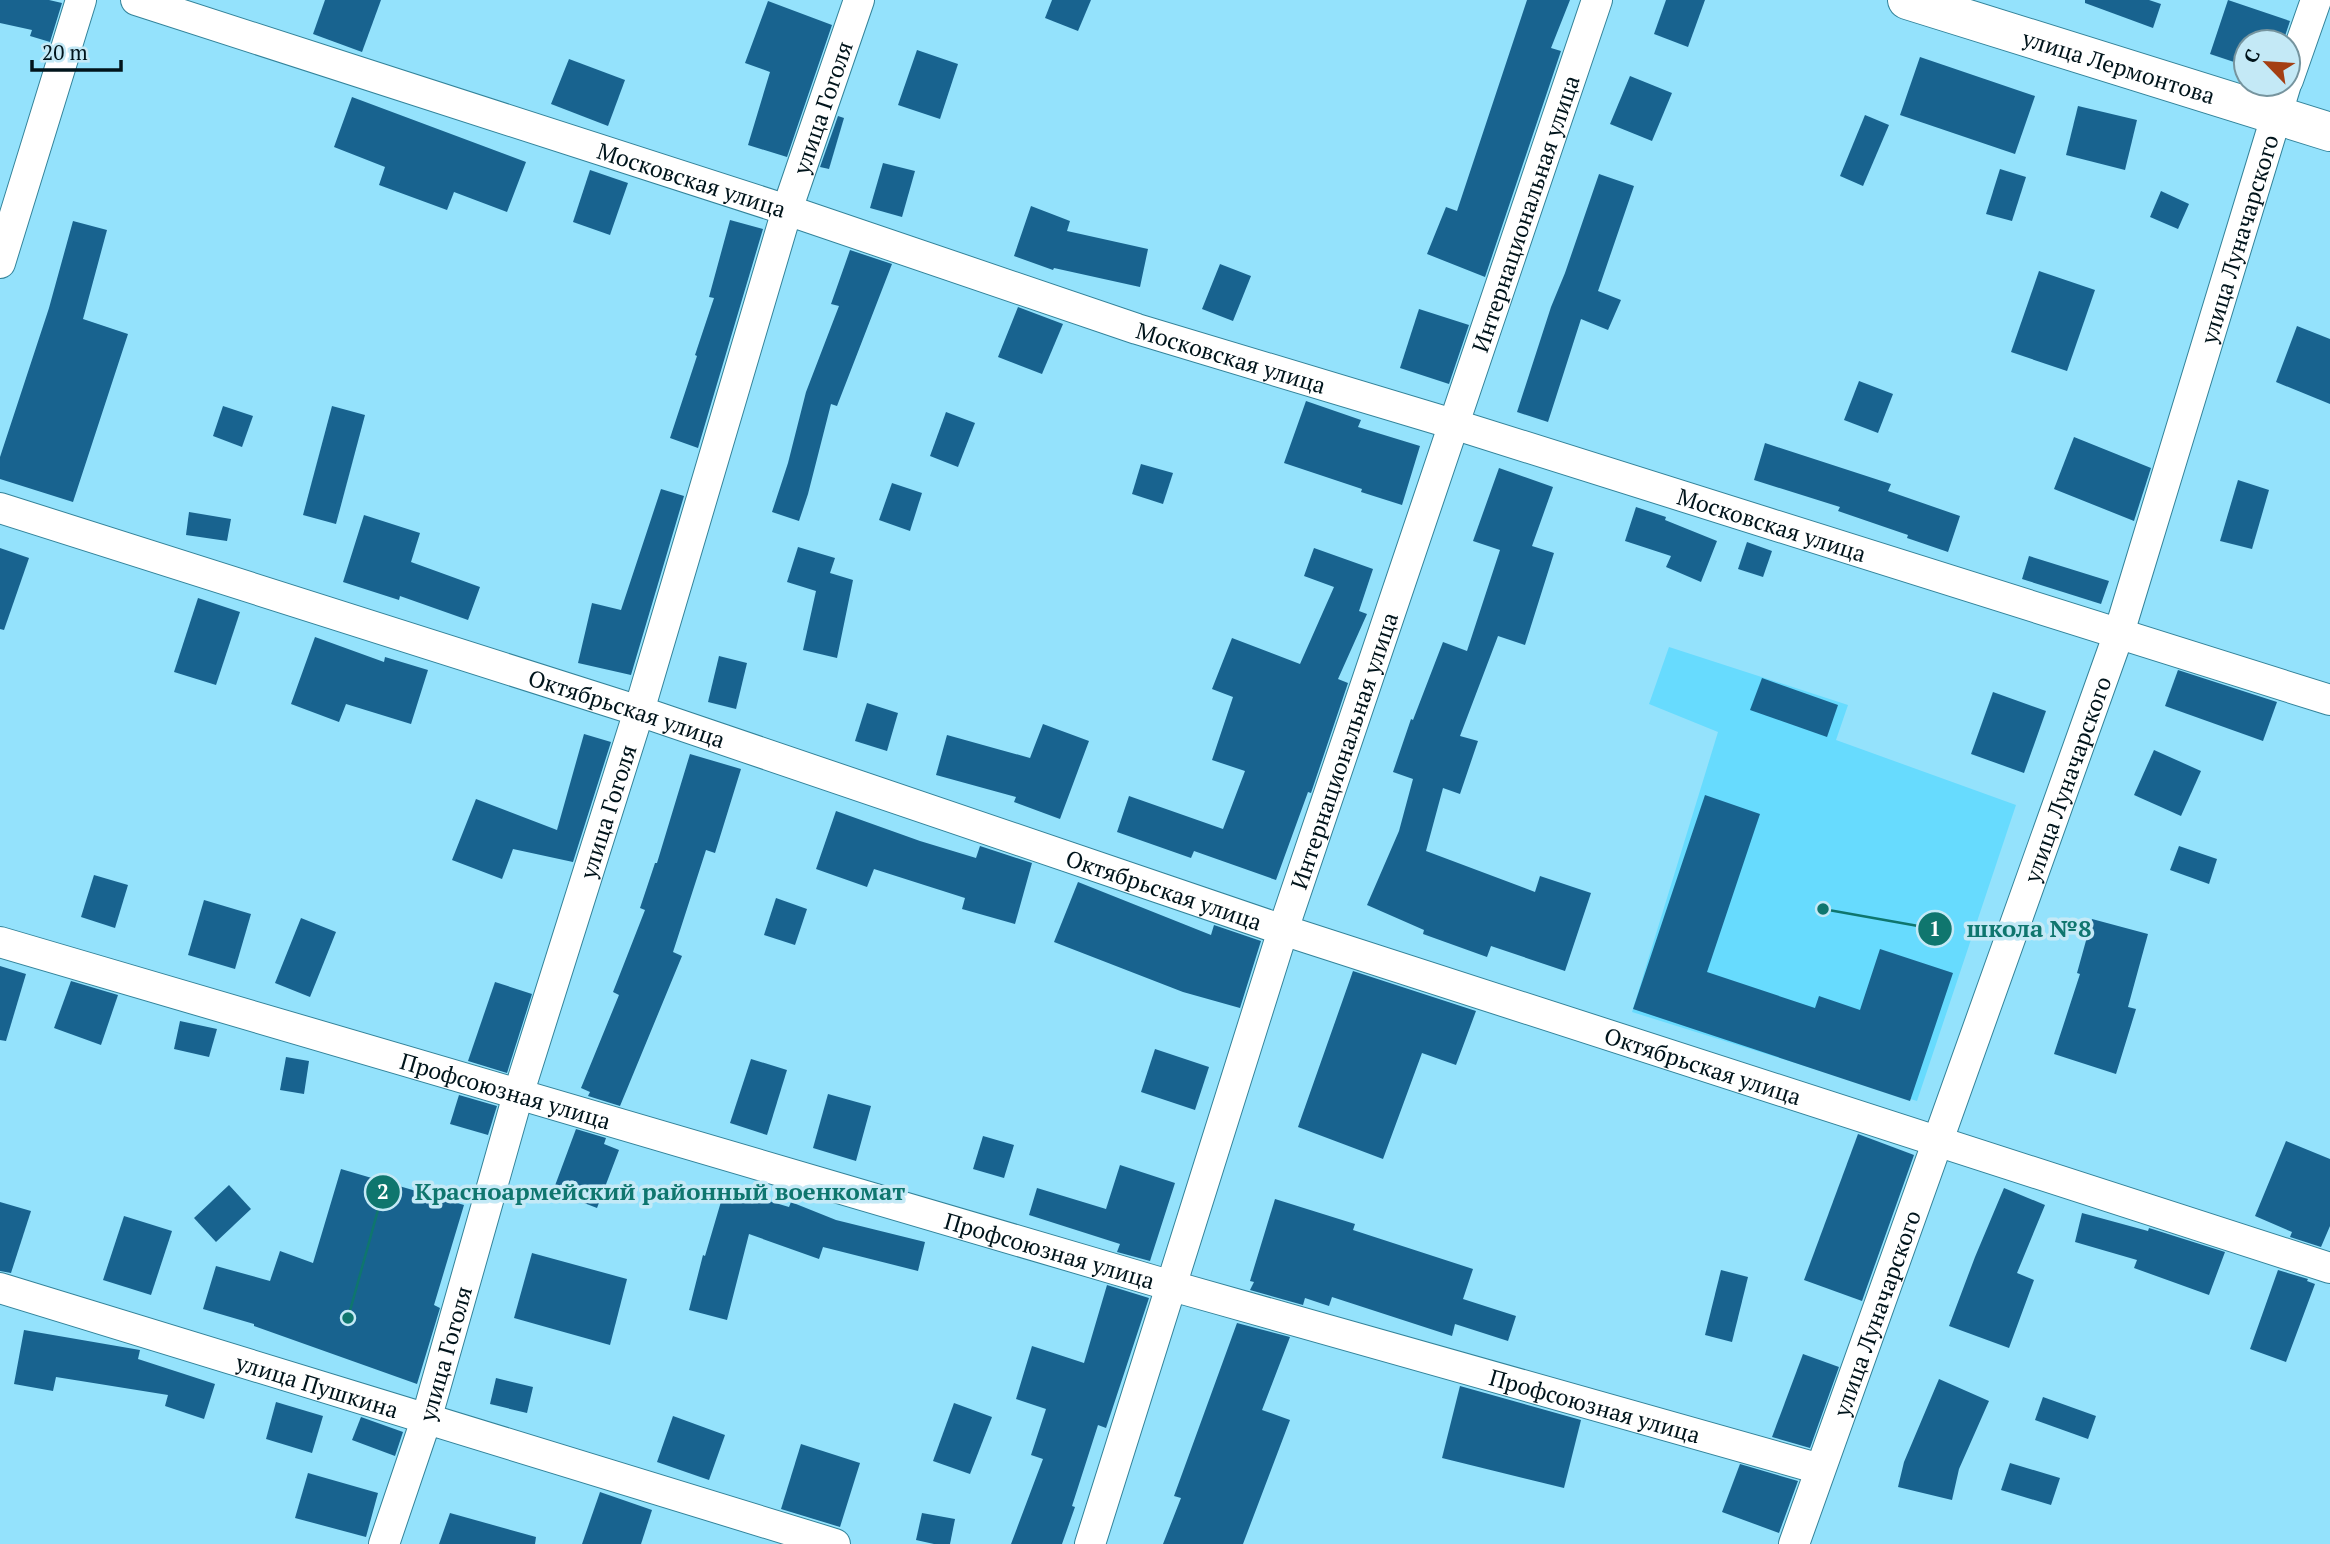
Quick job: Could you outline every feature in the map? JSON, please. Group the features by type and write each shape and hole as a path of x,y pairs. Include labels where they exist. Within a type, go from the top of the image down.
{"street":[{"path":"0,263 81,0"},
{"name":"Московская улица","path":"136,0 787,210 1137,329 1453,424 2330,700"},
{"name":"улица Гоголя","path":"384,1544 426,1420 518,1095 639,711 787,210 859,0"},
{"name":"Интернациональная улица","path":"1090,1544 1283,930 1597,0"},
{"name":"улица Лермонтова","path":"1907,0 2232,80"},
{"name":"улица Луначарского","path":"2302,39 2316,0"},
{"name":"улица Луначарского","path":"1794,1544 2119,633 2281,98"},
{"name":"улица Лермонтова","path":"2289,98 2330,132"},
{"name":"Октябрьская улица","path":"0,508 639,711 1283,930 2330,1268"},
{"name":"Профсоюзная улица","path":"0,942 1172,1286 1820,1469"},
{"name":"улица Пушкина","path":"0,1288 835,1544"}],"shaded area":[{"path":"1669,647 1848,705 1836,740 2016,805 1917,1101 1632,1012 1718,732 1649,704"}],"building":[{"path":"0,0 49,0 62,3 50,42 30,36 32,30 0,23"},
{"path":"325,0 381,0 362,52 313,34"},
{"path":"1052,0 1091,0 1078,31 1045,18"},
{"path":"1527,0 1570,0 1551,48 1561,51 1485,277 1427,254 1446,207 1457,211"},
{"path":"1666,0 1705,0 1688,47 1654,34"},
{"path":"2085,0 2149,0 2161,4 2153,28 2085,3"},
{"path":"2228,0 2290,21 2288,28 2232,28 2232,61 2210,54"},
{"path":"768,1 832,25 787,157 748,145 770,72 745,63"},
{"path":"917,50 958,64 940,119 898,105"},
{"path":"1920,57 2035,96 2015,154 1900,115"},
{"path":"569,59 625,80 608,126 551,104"},
{"path":"1630,76 1672,93 1652,141 1610,124"},
{"path":"352,97 526,162 507,212 454,192 447,210 379,185 385,167 334,147"},
{"path":"2078,106 2137,120 2125,170 2066,155"},
{"path":"1865,115 1889,125 1863,186 1840,176"},
{"path":"838,116 844,118 829,169 820,167"},
{"path":"883,163 915,171 902,217 870,208"},
{"path":"2000,169 2026,177 2012,221 1986,214"},
{"path":"590,170 628,183 610,235 573,222"},
{"path":"1599,174 1634,186 1598,291 1621,300 1608,330 1581,319 1548,422 1517,412"},
{"path":"2161,191 2189,204 2178,229 2150,217"},
{"path":"1031,206 1070,221 1067,231 1148,249 1140,287 1054,268 1053,270 1014,256"},
{"path":"730,220 763,229 698,448 670,438 714,298 709,297"},
{"path":"73,221 107,230 83,319 128,334 73,502 0,479 0,457 49,308"},
{"path":"850,250 892,264 837,406 831,404 799,521 772,512 806,392 839,306 831,304"},
{"path":"1220,264 1251,276 1233,321 1202,309"},
{"path":"2039,271 2095,290 2067,371 2011,352"},
{"path":"1018,307 1063,324 1042,374 998,357"},
{"path":"1419,309 1469,325 1449,384 1400,368"},
{"path":"2297,326 2330,339 2330,404 2276,382"},
{"path":"1859,381 1893,394 1878,433 1844,420"},
{"path":"1306,401 1361,420 1358,427 1420,446 1402,505 1284,463"},
{"path":"223,406 253,416 242,447 213,436"},
{"path":"332,406 365,415 336,524 303,515"},
{"path":"946,412 975,423 958,467 930,456"},
{"path":"2074,437 2151,468 2134,521 2054,489"},
{"path":"1765,443 1891,484 1888,491 1960,516 1948,552 1838,511 1840,507 1754,480"},
{"path":"1141,464 1173,473 1163,504 1132,494"},
{"path":"1499,468 1553,487 1532,546 1554,553 1525,645 1498,636 1460,736 1478,741 1460,794 1443,788 1426,851 1535,892 1540,876 1591,893 1565,971 1491,946 1487,957 1423,934 1424,930 1367,905 1399,831 1413,779 1393,772 1411,719 1413,720 1443,642 1467,651 1500,550 1473,541"},
{"path":"2238,480 2269,490 2252,549 2220,541"},
{"path":"892,483 922,493 910,531 879,520"},
{"path":"661,489 684,496 631,675 578,663 592,603 621,610"},
{"path":"1636,507 1666,517 1665,520 1717,541 1701,582 1666,567 1671,556 1625,541"},
{"path":"189,512 231,519 227,541 186,535"},
{"path":"364,515 420,533 411,562 480,587 468,620 400,596 399,600 343,582"},
{"path":"1747,542 1772,551 1763,577 1738,569"},
{"path":"798,547 835,558 830,573 853,580 837,658 803,650 816,591 787,582"},
{"path":"0,548 29,558 4,630 0,629"},
{"path":"1314,548 1373,569 1359,611 1367,614 1338,679 1348,683 1311,793 1308,792 1276,880 1194,851 1191,858 1117,832 1129,796 1223,829 1245,771 1212,760 1233,697 1212,689 1232,638 1300,664 1334,587 1304,576"},
{"path":"2029,556 2109,581 2101,604 2022,579"},
{"path":"198,598 240,612 216,685 174,672"},
{"path":"315,637 384,662 385,657 428,670 411,724 346,704 339,722 291,704"},
{"path":"719,656 747,663 736,709 708,702"},
{"path":"2178,670 2277,702 2263,741 2165,706"},
{"path":"1762,678 1838,705 1827,737 1750,710"},
{"path":"1993,692 2046,711 2024,773 1971,754"},
{"path":"867,703 898,713 887,751 855,741"},
{"path":"1043,724 1089,741 1060,819 1014,802 1016,797 936,775 947,735 1030,758"},
{"path":"584,734 611,742 573,862 513,849 502,879 452,860 476,799 557,830"},
{"path":"2154,750 2201,771 2181,816 2134,795"},
{"path":"690,754 741,769 715,853 706,850 673,952 682,956 620,1106 588,1096 590,1092 581,1088 619,995 613,992 645,910 640,908 657,863"},
{"path":"1705,795 1760,814 1707,972 1815,1008 1819,996 1860,1010 1880,949 1953,973 1910,1101 1633,1009"},
{"path":"836,811 976,858 980,846 1032,863 1015,924 962,909 965,898 874,869 867,887 816,869"},
{"path":"2179,846 2217,859 2209,884 2170,870"},
{"path":"94,875 128,885 115,928 81,917"},
{"path":"1078,882 1211,935 1214,925 1261,941 1240,1008 1183,992 1054,942"},
{"path":"776,898 807,909 795,945 764,935"},
{"path":"204,900 251,914 235,969 188,955"},
{"path":"301,918 336,932 310,997 275,983"},
{"path":"2092,919 2148,934 2128,1007 2136,1009 2116,1074 2054,1054 2080,974 2077,973"},
{"path":"0,966 26,974 6,1041 0,1040"},
{"path":"1353,971 1476,1011 1456,1065 1422,1053 1383,1159 1298,1127"},
{"path":"71,981 118,995 101,1045 54,1028"},
{"path":"495,982 532,994 507,1073 468,1061"},
{"path":"180,1021 217,1029 209,1057 174,1049"},
{"path":"1155,1049 1209,1067 1195,1110 1141,1092"},
{"path":"286,1057 309,1061 304,1094 280,1090"},
{"path":"751,1059 787,1070 767,1135 730,1123"},
{"path":"828,1094 871,1106 856,1161 813,1148"},
{"path":"459,1095 497,1106 488,1135 450,1124"},
{"path":"576,1129 606,1138 604,1144 619,1150 597,1208 553,1191"},
{"path":"1858,1134 1914,1155 1862,1301 1804,1280"},
{"path":"983,1136 1014,1145 1004,1178 973,1169"},
{"path":"2286,1141 2330,1159 2330,1226 2321,1247 2290,1237 2292,1232 2255,1216"},
{"path":"1120,1165 1175,1183 1150,1261 1117,1252 1120,1244 1029,1215 1037,1188 1106,1209"},
{"path":"341,1169 464,1205 434,1305 440,1308 417,1384 254,1324 203,1309 216,1266 270,1281 280,1251 313,1263"},
{"path":"229,1185 251,1209 216,1242 194,1218"},
{"path":"725,1188 789,1207 791,1202 836,1220 925,1242 918,1271 823,1247 819,1259 749,1234 727,1320 689,1310 703,1255 705,1256"},
{"path":"2004,1188 2045,1205 2017,1273 2034,1280 2009,1348 1949,1326"},
{"path":"1275,1199 1355,1224 1353,1230 1473,1269 1463,1299 1516,1316 1508,1341 1455,1324 1452,1336 1332,1297 1329,1306 1305,1298 1303,1305 1250,1290 1254,1282 1250,1281"},
{"path":"0,1202 31,1211 11,1273 0,1271"},
{"path":"2082,1213 2148,1231 2149,1228 2225,1252 2209,1295 2134,1268 2137,1260 2075,1242"},
{"path":"124,1216 172,1231 151,1295 103,1280"},
{"path":"532,1253 627,1279 610,1345 514,1318"},
{"path":"1721,1270 1748,1277 1732,1342 1705,1335"},
{"path":"2278,1270 2308,1279 2307,1281 2315,1284 2286,1362 2250,1349"},
{"path":"1107,1285 1149,1298 1106,1428 1098,1425 1062,1544 1011,1544 1043,1459 1031,1455 1046,1409 1016,1399 1032,1346 1084,1363"},
{"path":"1237,1323 1290,1337 1262,1410 1290,1420 1243,1544 1163,1544 1181,1498 1174,1496"},
{"path":"24,1330 140,1350 138,1359 215,1384 204,1419 165,1406 168,1395 56,1377 53,1391 14,1384"},
{"path":"1803,1354 1839,1367 1810,1448 1772,1437"},
{"path":"496,1378 533,1387 527,1413 490,1404"},
{"path":"1939,1379 1989,1401 1959,1469 1952,1500 1898,1487 1904,1462"},
{"path":"1460,1386 1581,1420 1564,1488 1442,1458"},
{"path":"2043,1397 2096,1416 2088,1439 2035,1420"},
{"path":"276,1402 323,1416 312,1453 266,1439"},
{"path":"954,1403 992,1417 970,1474 933,1461"},
{"path":"673,1416 725,1435 709,1480 657,1462"},
{"path":"361,1417 403,1432 395,1456 352,1440"},
{"path":"801,1444 860,1463 840,1527 781,1509"},
{"path":"2010,1463 2060,1478 2051,1505 2001,1490"},
{"path":"1740,1464 1798,1481 1779,1533 1722,1512"},
{"path":"308,1473 378,1493 366,1537 295,1518"},
{"path":"600,1492 652,1510 641,1544 582,1544"},
{"path":"450,1513 536,1537 535,1544 439,1544"},
{"path":"922,1513 955,1519 950,1544 916,1540"}],"place":[{"name":"школа №8","path":"1823,909"},
{"name":"Красноармейский районный военкомат","path":"348,1318"}]}
